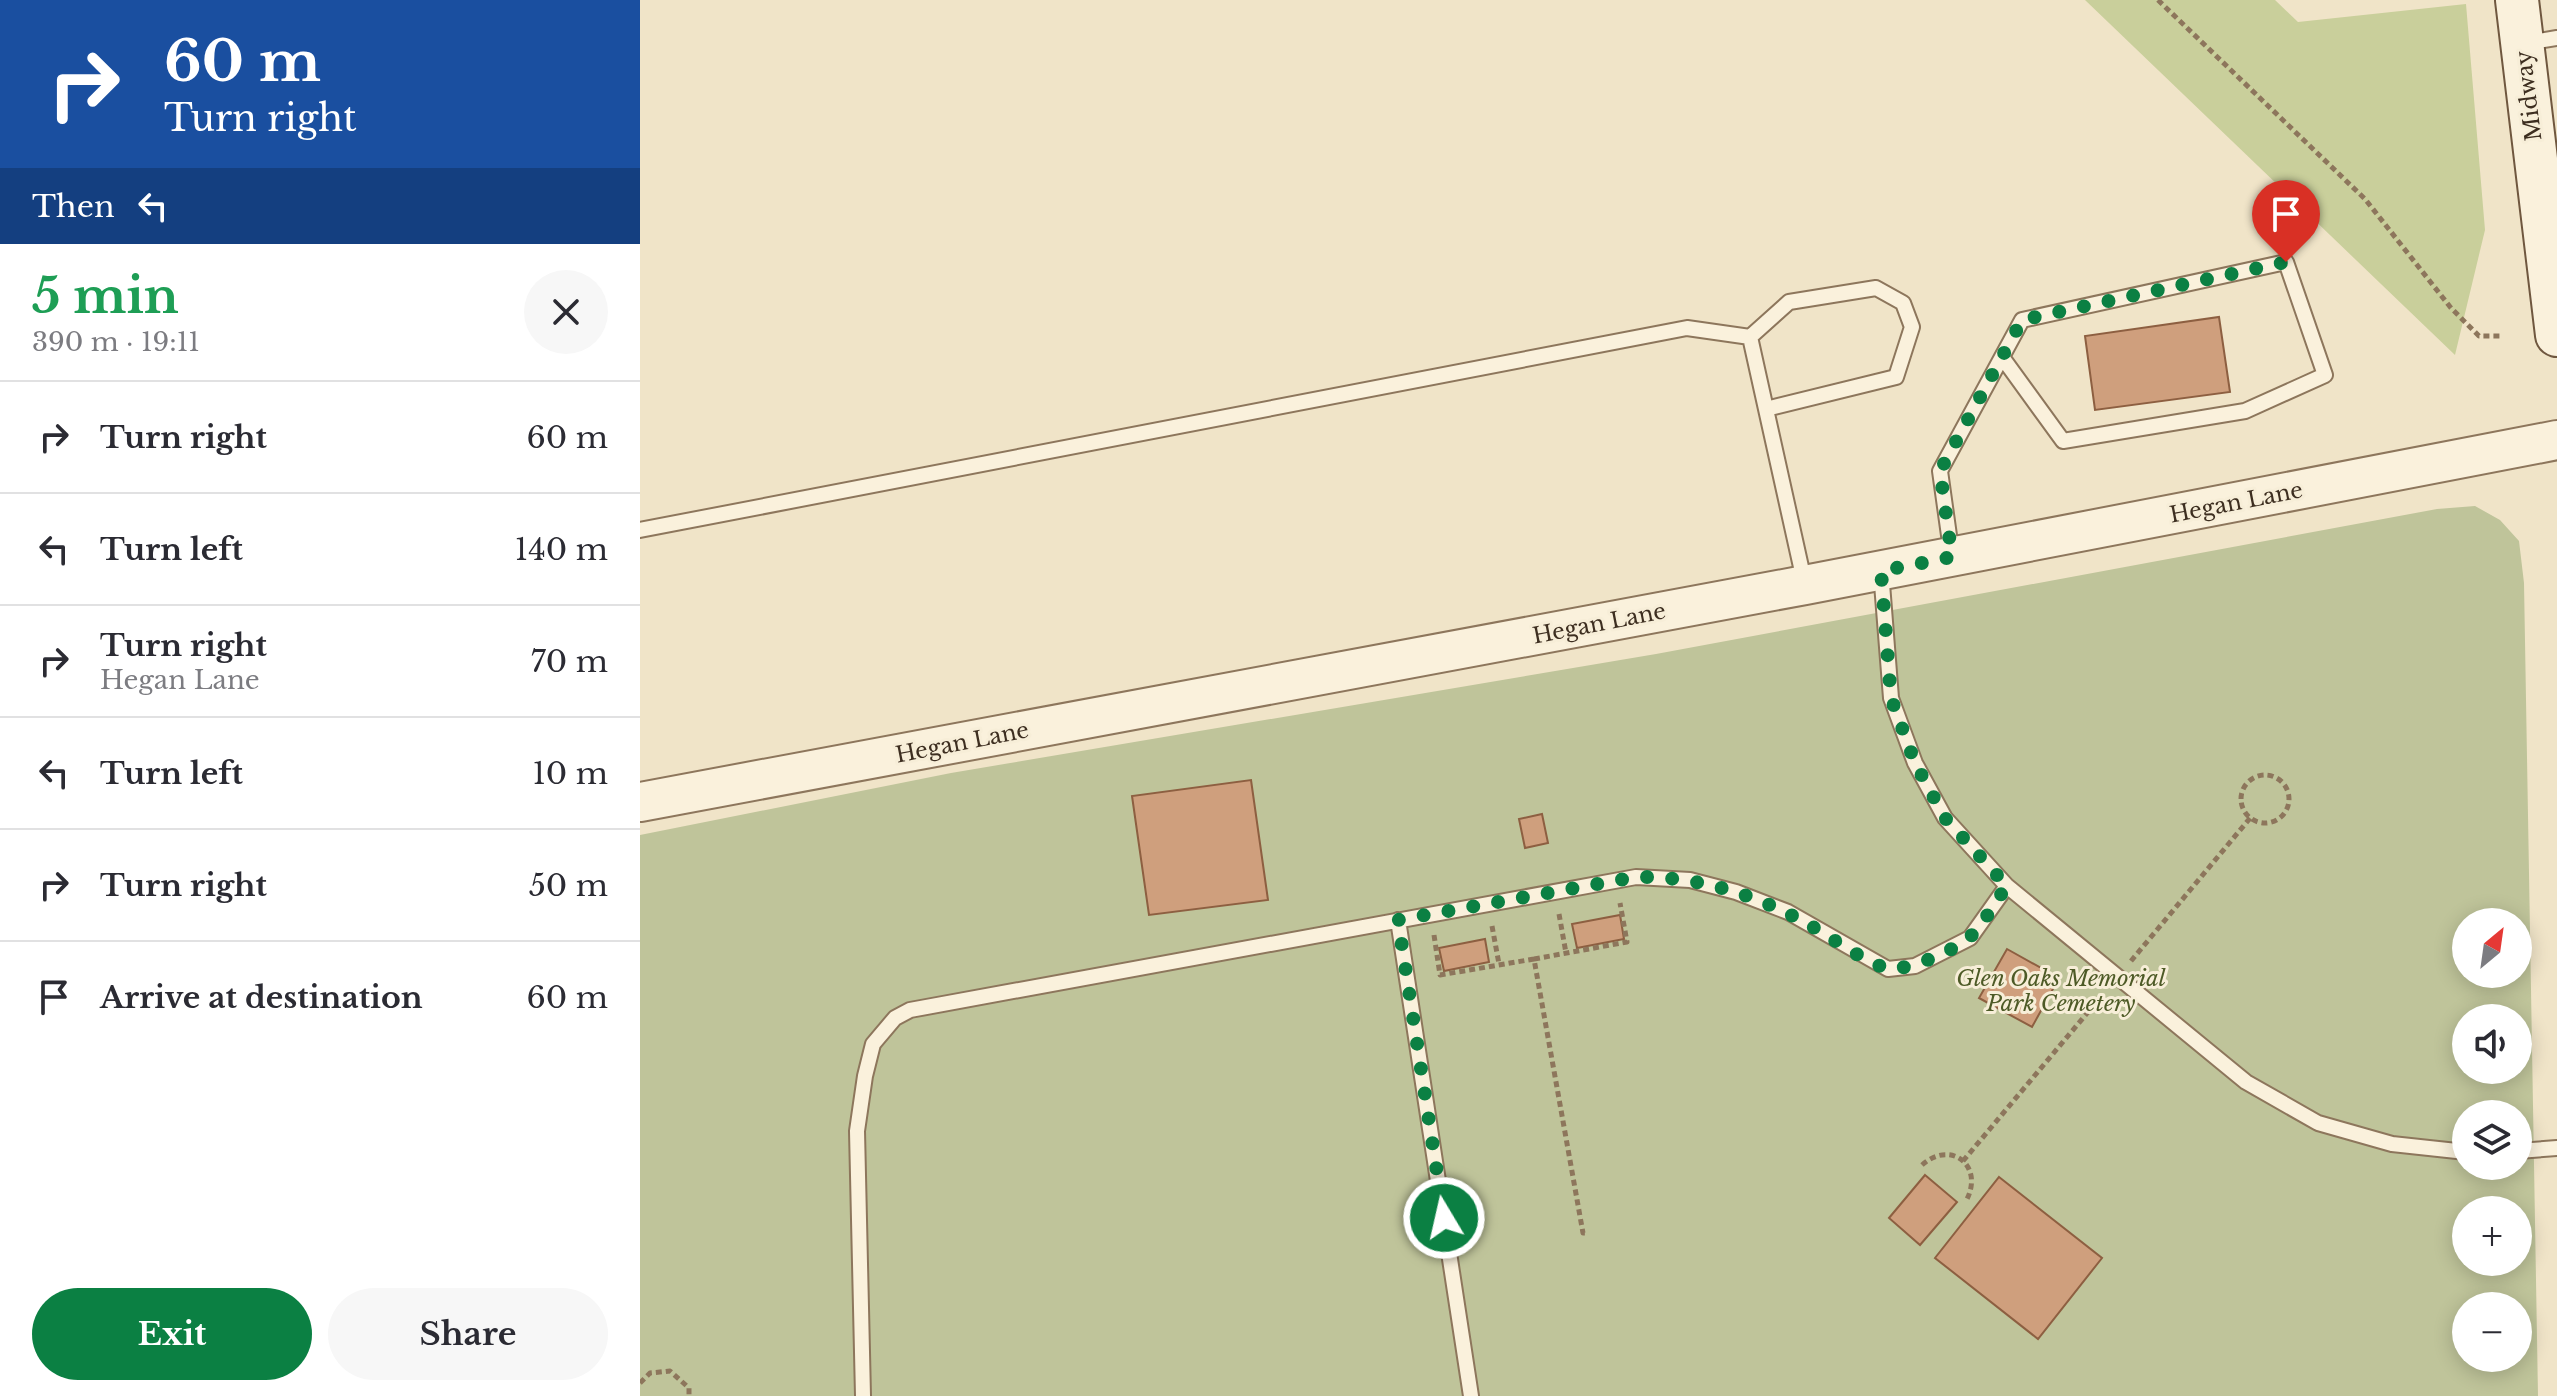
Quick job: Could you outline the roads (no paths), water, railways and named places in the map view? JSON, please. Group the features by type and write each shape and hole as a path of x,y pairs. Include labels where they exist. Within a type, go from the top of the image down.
{"main road":[{"name":"Midway","path":"2517,0 2539,41 2556,324"}],"street":[{"name":"Hegan Lane","path":"640,802 1881,571 2557,440"}],"lane":[{"path":"1952,557 1940,471 2022,320 2286,262 2325,375 2245,411 2063,441 2002,357"},
{"path":"1750,337 1789,302 1876,288 1903,303 1912,327 1896,377 1766,409"},
{"path":"640,530 1687,328 1750,337"},
{"path":"1750,337 1805,585"},
{"path":"1881,571 1891,698 1915,763 1945,818 2007,886 2246,1082 2318,1123 2392,1144 2452,1150"},
{"path":"863,1396 857,1131 873,1044 895,1018 910,1010 1636,877 1690,880 1736,892 1788,912 1888,969 1915,966 1970,938 2007,886"},
{"path":"1398,920 1471,1396"},
{"path":"2532,1150 2557,1148"}],"park label":[{"name":"Glen Oaks Memorial Park Cemetery","path":"2061,990"}]}
